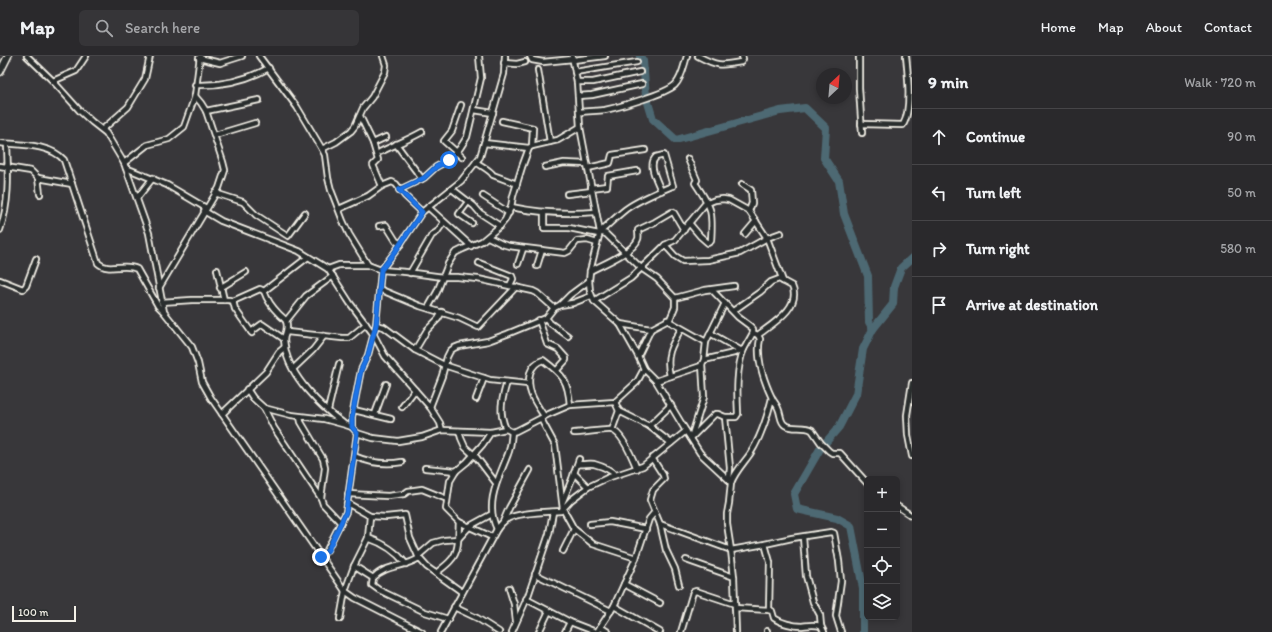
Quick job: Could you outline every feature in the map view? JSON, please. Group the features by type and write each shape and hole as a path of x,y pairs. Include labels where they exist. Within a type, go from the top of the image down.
{"main road":[{"path":"0,72 8,56"}],"street":[{"path":"27,56 53,81 80,111 103,130 110,138 124,163 149,233 164,312"},
{"path":"53,81 76,70 86,56"},
{"path":"103,130 128,107 145,79 150,56"},
{"path":"124,163 147,145 168,139 181,130 186,124 195,96 195,85 200,57 220,63 242,56"},
{"path":"259,56 297,107 322,149 325,155 331,190 349,234 368,266"},
{"path":"322,149 336,142 351,131 365,104 372,98 385,72 386,65 383,56"},
{"path":"399,190 422,178 456,153 460,148 466,137 481,78 479,56"},
{"path":"352,427 361,370 368,355 376,325 381,270 422,212 461,181 480,157 504,74 505,56"},
{"path":"530,56 532,60 542,62 605,56"},
{"path":"580,112 605,110 667,90 675,84 682,70 686,56"},
{"path":"698,56 718,65 725,66 743,61 742,56"},
{"path":"859,56 858,88 862,133"},
{"path":"861,124 903,125 907,120 910,100 906,56 910,56"},
{"path":"573,58 577,82 580,127 600,233 590,271 589,281 591,296 594,301 620,324 644,369 656,382 700,453 730,482"},
{"path":"504,63 517,64 525,62"},
{"path":"575,72 637,62"},
{"path":"195,85 211,86 241,81 254,77 269,68"},
{"path":"538,70 550,142"},
{"path":"577,82 593,82 640,72"},
{"path":"578,96 592,95 642,84"},
{"path":"159,288 215,193 222,180 225,170 215,135 206,111 195,96"},
{"path":"206,111 259,100"},
{"path":"461,105 452,131 444,140 456,153 462,157"},
{"path":"474,110 493,113"},
{"path":"360,116 373,143 378,159 373,166 382,186"},
{"path":"428,308 448,264 455,253 488,237 500,226 511,207 517,184 531,147 533,128 502,121"},
{"path":"215,135 255,123"},
{"path":"484,143 531,147 558,140 580,127"},
{"path":"380,152 422,132"},
{"path":"373,143 386,137"},
{"path":"0,143 46,148 60,155 64,160 98,263 106,268 130,266 137,269 158,306 192,347 204,387 345,591 355,598 422,632"},
{"path":"0,230 7,202 7,144"},
{"path":"396,144 422,178"},
{"path":"545,167 564,163 588,166 610,163 612,155 645,150"},
{"path":"600,233 629,207 650,195 661,191 672,186 673,184 664,155 656,157 652,163 661,191"},
{"path":"688,159 697,180 695,183 708,202 712,215 711,242 708,243 689,223"},
{"path":"476,162 483,168 491,171 493,175 517,184"},
{"path":"0,166 31,171 38,178 72,184"},
{"path":"126,168 167,184 221,221 299,251 328,269 350,303 374,334 385,356 430,407 440,423 442,430"},
{"path":"568,194 607,186 608,176 637,171"},
{"path":"38,178 40,194"},
{"path":"137,198 152,178"},
{"path":"339,209 368,196 382,186 394,182 399,190 422,212"},
{"path":"742,184 751,190 752,202 749,212"},
{"path":"452,189 480,213 500,226"},
{"path":"215,193 244,202 256,215 288,236"},
{"path":"483,196 509,212"},
{"path":"594,301 631,278 666,245 675,240 708,202 723,199 733,202 749,212 756,221 767,238 783,281"},
{"path":"468,202 459,214 472,223"},
{"path":"428,207 471,246"},
{"path":"511,207 534,212 596,212"},
{"path":"544,212 544,228 569,228 606,234 642,268 657,279 675,298 675,307 671,316 651,329 638,356"},
{"path":"590,271 625,252 636,244 639,238 638,230 672,212 684,230"},
{"path":"283,245 305,213"},
{"path":"745,234 756,221"},
{"path":"410,273 432,235 437,232 444,222"},
{"path":"379,226 386,225 396,241 400,244"},
{"path":"666,245 675,256 683,261 708,260 740,253 767,238 781,233"},
{"path":"488,237 502,244 523,249 567,253 577,241 587,240 597,243"},
{"path":"518,264 523,249"},
{"path":"537,266 542,250"},
{"path":"264,291 308,257"},
{"path":"0,280 23,289 26,286 36,259"},
{"path":"479,263 512,276 513,278 510,285"},
{"path":"328,269 339,265 368,266 381,270 443,277 457,276 510,285 537,293 554,308"},
{"path":"217,270 224,300"},
{"path":"220,288 246,272"},
{"path":"286,321 306,296 333,276"},
{"path":"656,382 693,369 703,362 742,349 756,334 782,317 794,299 795,294 792,286 779,279 771,282 760,292 733,311"},
{"path":"430,407 450,351 459,346 488,341 546,318 554,308 560,305 570,294 589,281"},
{"path":"675,298 705,290 734,286"},
{"path":"379,289 478,326 516,287"},
{"path":"161,302 192,300 233,301 260,289 264,291"},
{"path":"712,290 738,317 753,329 760,339 758,348 762,372 772,398 779,410 783,424 786,426 808,428 812,430 828,450 832,453 840,453 864,480"},
{"path":"264,291 266,297 286,321 287,332 284,338 285,347 293,369 309,392 346,425"},
{"path":"560,305 573,304 591,296"},
{"path":"233,301 235,309 252,333 262,324 284,338"},
{"path":"691,438 704,397 703,362 706,342 725,303"},
{"path":"414,350 427,330 438,319 442,312"},
{"path":"546,318 550,323 568,336"},
{"path":"539,320 547,344 558,349 566,358 557,370"},
{"path":"667,320 706,342"},
{"path":"287,332 348,338 366,324"},
{"path":"620,324 651,329"},
{"path":"376,325 384,327 414,350 444,365 484,378 528,384"},
{"path":"670,376 667,363 668,355 672,344 681,329"},
{"path":"710,333 742,349"},
{"path":"293,369 314,350 324,336"},
{"path":"222,414 266,372 278,352 285,347"},
{"path":"691,438 715,414 725,417 736,417 738,414 739,368 742,349"},
{"path":"570,405 567,385 557,370 543,360 539,361 531,370 528,384 555,445 563,509 574,529 593,544 636,558"},
{"path":"328,410 339,364"},
{"path":"512,432 570,405 615,402 637,382 644,369"},
{"path":"476,399 484,378"},
{"path":"507,382 501,406 502,418 506,428 512,432"},
{"path":"912,383 907,415 908,435 912,456"},
{"path":"375,414 386,384"},
{"path":"247,389 253,398 264,408 274,428 321,498 323,504 341,523"},
{"path":"402,408 415,390"},
{"path":"730,482 750,454 762,430 772,398"},
{"path":"615,402 619,411 649,426 671,443"},
{"path":"649,426 671,405"},
{"path":"264,408 282,414 324,419 352,427 357,433 373,438 398,441 442,430 491,432 506,428"},
{"path":"354,410 391,419"},
{"path":"612,430 619,411"},
{"path":"300,417 301,422 323,459 325,468 321,498"},
{"path":"725,417 730,468 727,524 734,577 736,632"},
{"path":"574,433 612,430 622,439 637,469"},
{"path":"459,431 463,442 496,483"},
{"path":"441,632 492,537 504,522 509,518 518,516 561,511 571,500 588,487 615,475 643,466 686,431"},
{"path":"491,432 483,444 467,462 456,471 450,481 446,509 459,522 492,537"},
{"path":"497,529 492,514 491,503 496,483 510,448 512,432"},
{"path":"321,557 328,550 346,512 357,433"},
{"path":"354,456 363,460 380,463 402,462"},
{"path":"652,458 664,479 653,490 650,500 654,513 660,524 666,550 675,569 679,585"},
{"path":"562,503 578,462 582,465 593,464 610,470 615,475"},
{"path":"425,468 456,471"},
{"path":"504,522 509,508 530,470"},
{"path":"574,473 588,487"},
{"path":"348,494 388,496 404,494 408,491 422,489 447,499"},
{"path":"347,503 370,516 386,517 405,515 410,538 418,557 427,567 462,592"},
{"path":"900,508 912,516"},
{"path":"512,632 526,600 549,534 554,512"},
{"path":"526,600 570,622 596,632 614,606 636,558 649,519 654,513"},
{"path":"448,619 425,612 375,588 372,585 373,578 383,570 406,564 418,557 433,544 444,540 458,539 470,526 492,514"},
{"path":"340,619 345,591 354,566 368,538 370,516"},
{"path":"436,573 454,556 458,539 459,522"},
{"path":"590,524 610,522 646,529"},
{"path":"660,524 731,550 803,536 831,532 834,533 840,561 841,582 836,616 841,632"},
{"path":"563,551 574,529"},
{"path":"803,536 806,576 813,602 820,615 821,626 824,632"},
{"path":"368,538 385,544 402,558 406,564"},
{"path":"765,544 770,562 769,610"},
{"path":"686,560 734,577"},
{"path":"354,566 373,578"},
{"path":"535,574 611,611"},
{"path":"624,584 660,603"},
{"path":"509,588 514,604 516,623"},
{"path":"681,632 694,592 696,591 735,606 772,611 774,618 777,620 803,625 808,624 821,626"},
{"path":"614,606 660,632"},
{"path":"454,607 477,618 500,632"},
{"path":"539,632 549,611"},
{"path":"565,632 570,622"},
{"path":"803,625 803,632"},
{"path":"600,627 608,632"}],"waterway":[{"path":"640,56 643,61 646,96 653,119 676,140 780,111 805,108 826,128 824,158 839,181 844,214 868,276 869,322 873,329"},
{"path":"863,632 863,588 851,526 837,518 797,509 794,494 820,449 839,427 856,394 863,349 873,329 893,304 894,287 901,268 912,258"}],"route":[{"path":"321,557 328,550 346,512 357,433 352,427 352,417 361,370 368,355 376,325 381,270 422,212 399,190 424,178 436,167 449,160"}]}
